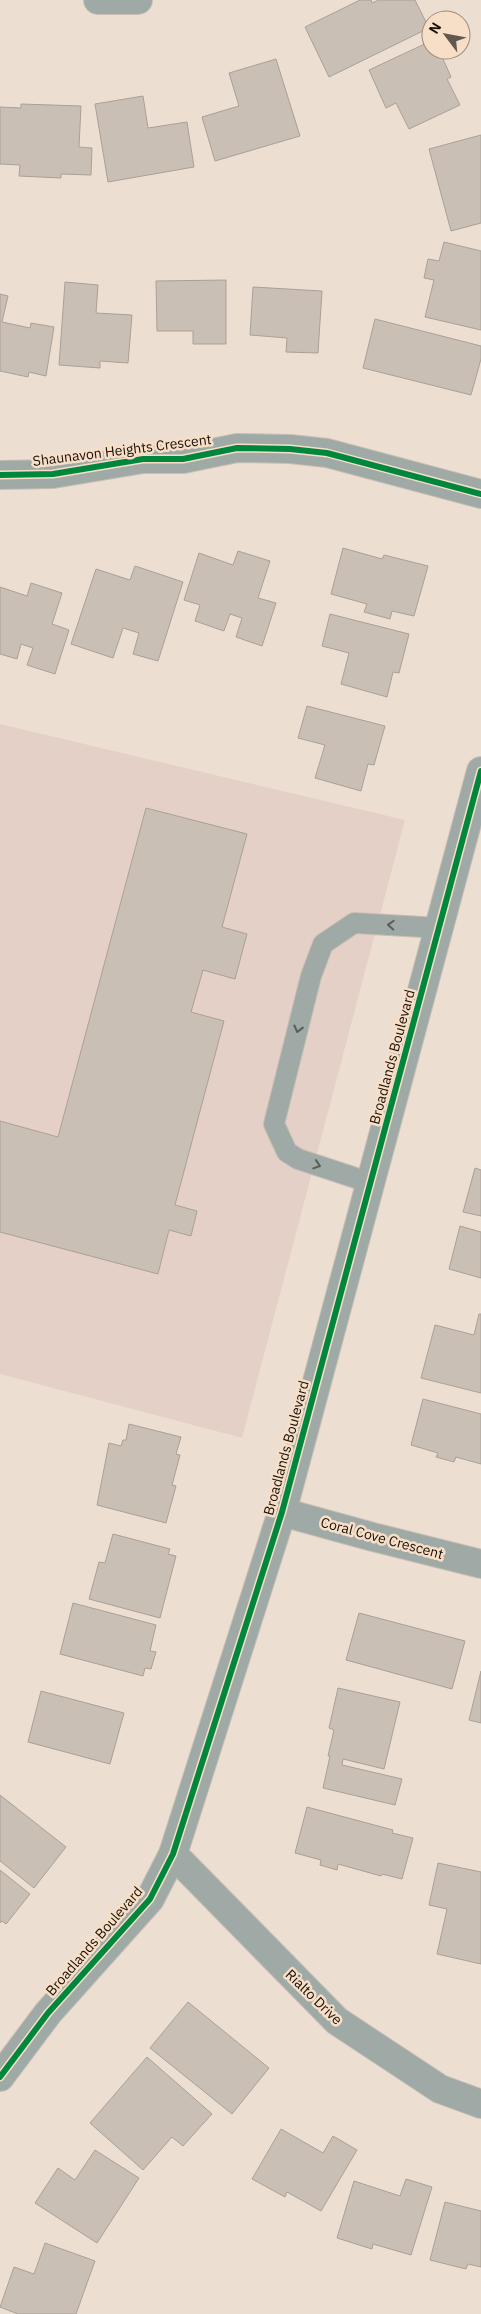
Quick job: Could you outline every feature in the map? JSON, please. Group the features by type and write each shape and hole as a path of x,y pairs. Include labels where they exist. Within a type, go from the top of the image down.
{"street":[{"path":"98,0 138,0"},
{"name":"Shaunavon Heights Crescent","path":"0,475 53,474 143,459 183,459 237,448 290,449 327,453 481,494"},
{"name":"Broadlands Boulevard","path":"0,2077 48,2013 150,1899 173,1854 282,1512 481,771"},
{"name":"Coral Cove Crescent","path":"282,1512 481,1564"},
{"name":"Rialto Drive","path":"173,1854 337,2021 440,2089 481,2104"}],"lane":[{"path":"371,1183 298,1159 287,1152 274,1124 311,976 323,944 354,923 440,928"}],"shaded area":[{"path":"0,724 405,820 242,1438 0,1374"}],"building":[{"path":"360,0 371,0 372,3 379,0 415,0 421,12 421,32 329,77 305,27"},
{"path":"421,46 421,60 443,60 451,77 447,79 460,105 409,129 396,103 386,108 369,70"},
{"path":"276,59 300,136 215,161 202,117 239,106 229,73"},
{"path":"143,96 148,128 187,122 194,167 108,182 95,104"},
{"path":"21,104 81,106 79,147 92,148 91,175 61,174 61,178 19,176 20,165 0,164 0,107 21,108"},
{"path":"481,135 481,223 451,231 429,149"},
{"path":"444,242 481,251 481,330 425,317 434,280 424,278 428,259 439,261"},
{"path":"226,280 226,344 193,344 193,331 157,331 156,281"},
{"path":"65,282 98,285 96,313 132,315 128,363 100,361 100,368 59,365"},
{"path":"253,287 322,291 318,353 286,352 287,338 250,335"},
{"path":"0,294 8,296 2,322 30,328 31,323 54,327 46,376 29,372 28,377 0,371"},
{"path":"375,319 481,346 481,359 471,395 363,368"},
{"path":"343,548 382,559 384,555 428,566 414,616 392,611 390,619 364,612 367,604 331,594"},
{"path":"238,551 270,561 258,598 276,603 262,646 236,637 242,618 230,614 224,631 195,621 200,605 184,600 199,553 233,565"},
{"path":"135,566 183,582 158,661 133,654 139,633 123,628 113,658 71,644 96,569 130,580"},
{"path":"31,583 62,593 52,624 69,630 55,674 27,665 33,648 21,644 17,659 0,654 0,587 27,596"},
{"path":"330,614 409,634 399,673 393,672 387,697 341,684 349,653 322,646"},
{"path":"307,706 385,726 374,765 368,764 361,791 315,778 325,745 298,738"},
{"path":"146,808 247,834 222,927 247,934 235,979 203,970 191,1012 224,1021 175,1205 197,1211 191,1236 169,1230 158,1274 0,1232 0,1121 58,1137"},
{"path":"475,1168 481,1170 481,1216 463,1212"},
{"path":"460,1226 481,1232 481,1278 449,1269"},
{"path":"479,1314 481,1314 481,1393 421,1378 435,1325 474,1335"},
{"path":"423,1399 481,1414 481,1464 456,1457 454,1462 436,1457 438,1453 411,1445"},
{"path":"129,1424 181,1437 176,1454 180,1455 172,1485 176,1486 166,1523 97,1505 109,1443 121,1446 123,1440 126,1440"},
{"path":"113,1534 170,1549 168,1554 176,1556 160,1618 89,1599 99,1562 105,1563"},
{"path":"73,1603 156,1625 150,1651 156,1652 151,1669 145,1668 143,1676 60,1654"},
{"path":"359,1613 465,1641 452,1689 346,1660"},
{"path":"481,1671 481,1723 469,1720"},
{"path":"338,1688 400,1702 384,1769 343,1759 342,1765 402,1779 395,1805 323,1788 334,1730 329,1728"},
{"path":"41,1691 124,1713 110,1764 28,1742"},
{"path":"0,1795 66,1847 34,1888 0,1861"},
{"path":"307,1807 393,1830 392,1833 413,1838 402,1879 382,1874 381,1876 338,1864 337,1870 320,1865 321,1860 295,1853"},
{"path":"438,1863 481,1872 481,1964 437,1954 447,1909 429,1905"},
{"path":"0,1870 30,1894 6,1924 2,1921 0,1923"},
{"path":"188,2002 269,2068 232,2114 150,2048"},
{"path":"147,2057 212,2114 183,2146 172,2137 143,2170 90,2123"},
{"path":"281,2129 323,2153 333,2136 357,2150 321,2211 287,2192 285,2197 252,2179"},
{"path":"95,2150 139,2178 97,2243 35,2203 58,2168 75,2180"},
{"path":"406,2179 432,2187 411,2255 373,2244 372,2249 337,2238 354,2181 400,2196"},
{"path":"445,2202 481,2211 481,2267 468,2264 466,2269 430,2260"},
{"path":"45,2243 95,2261 76,2314 18,2314 0,2307 14,2267 34,2274"}],"cycle path":[{"path":"0,475 53,474 143,459 183,459 237,448 290,449 327,453 481,494"},
{"path":"0,2077 48,2013 150,1899 173,1854 282,1512 481,771"}]}
